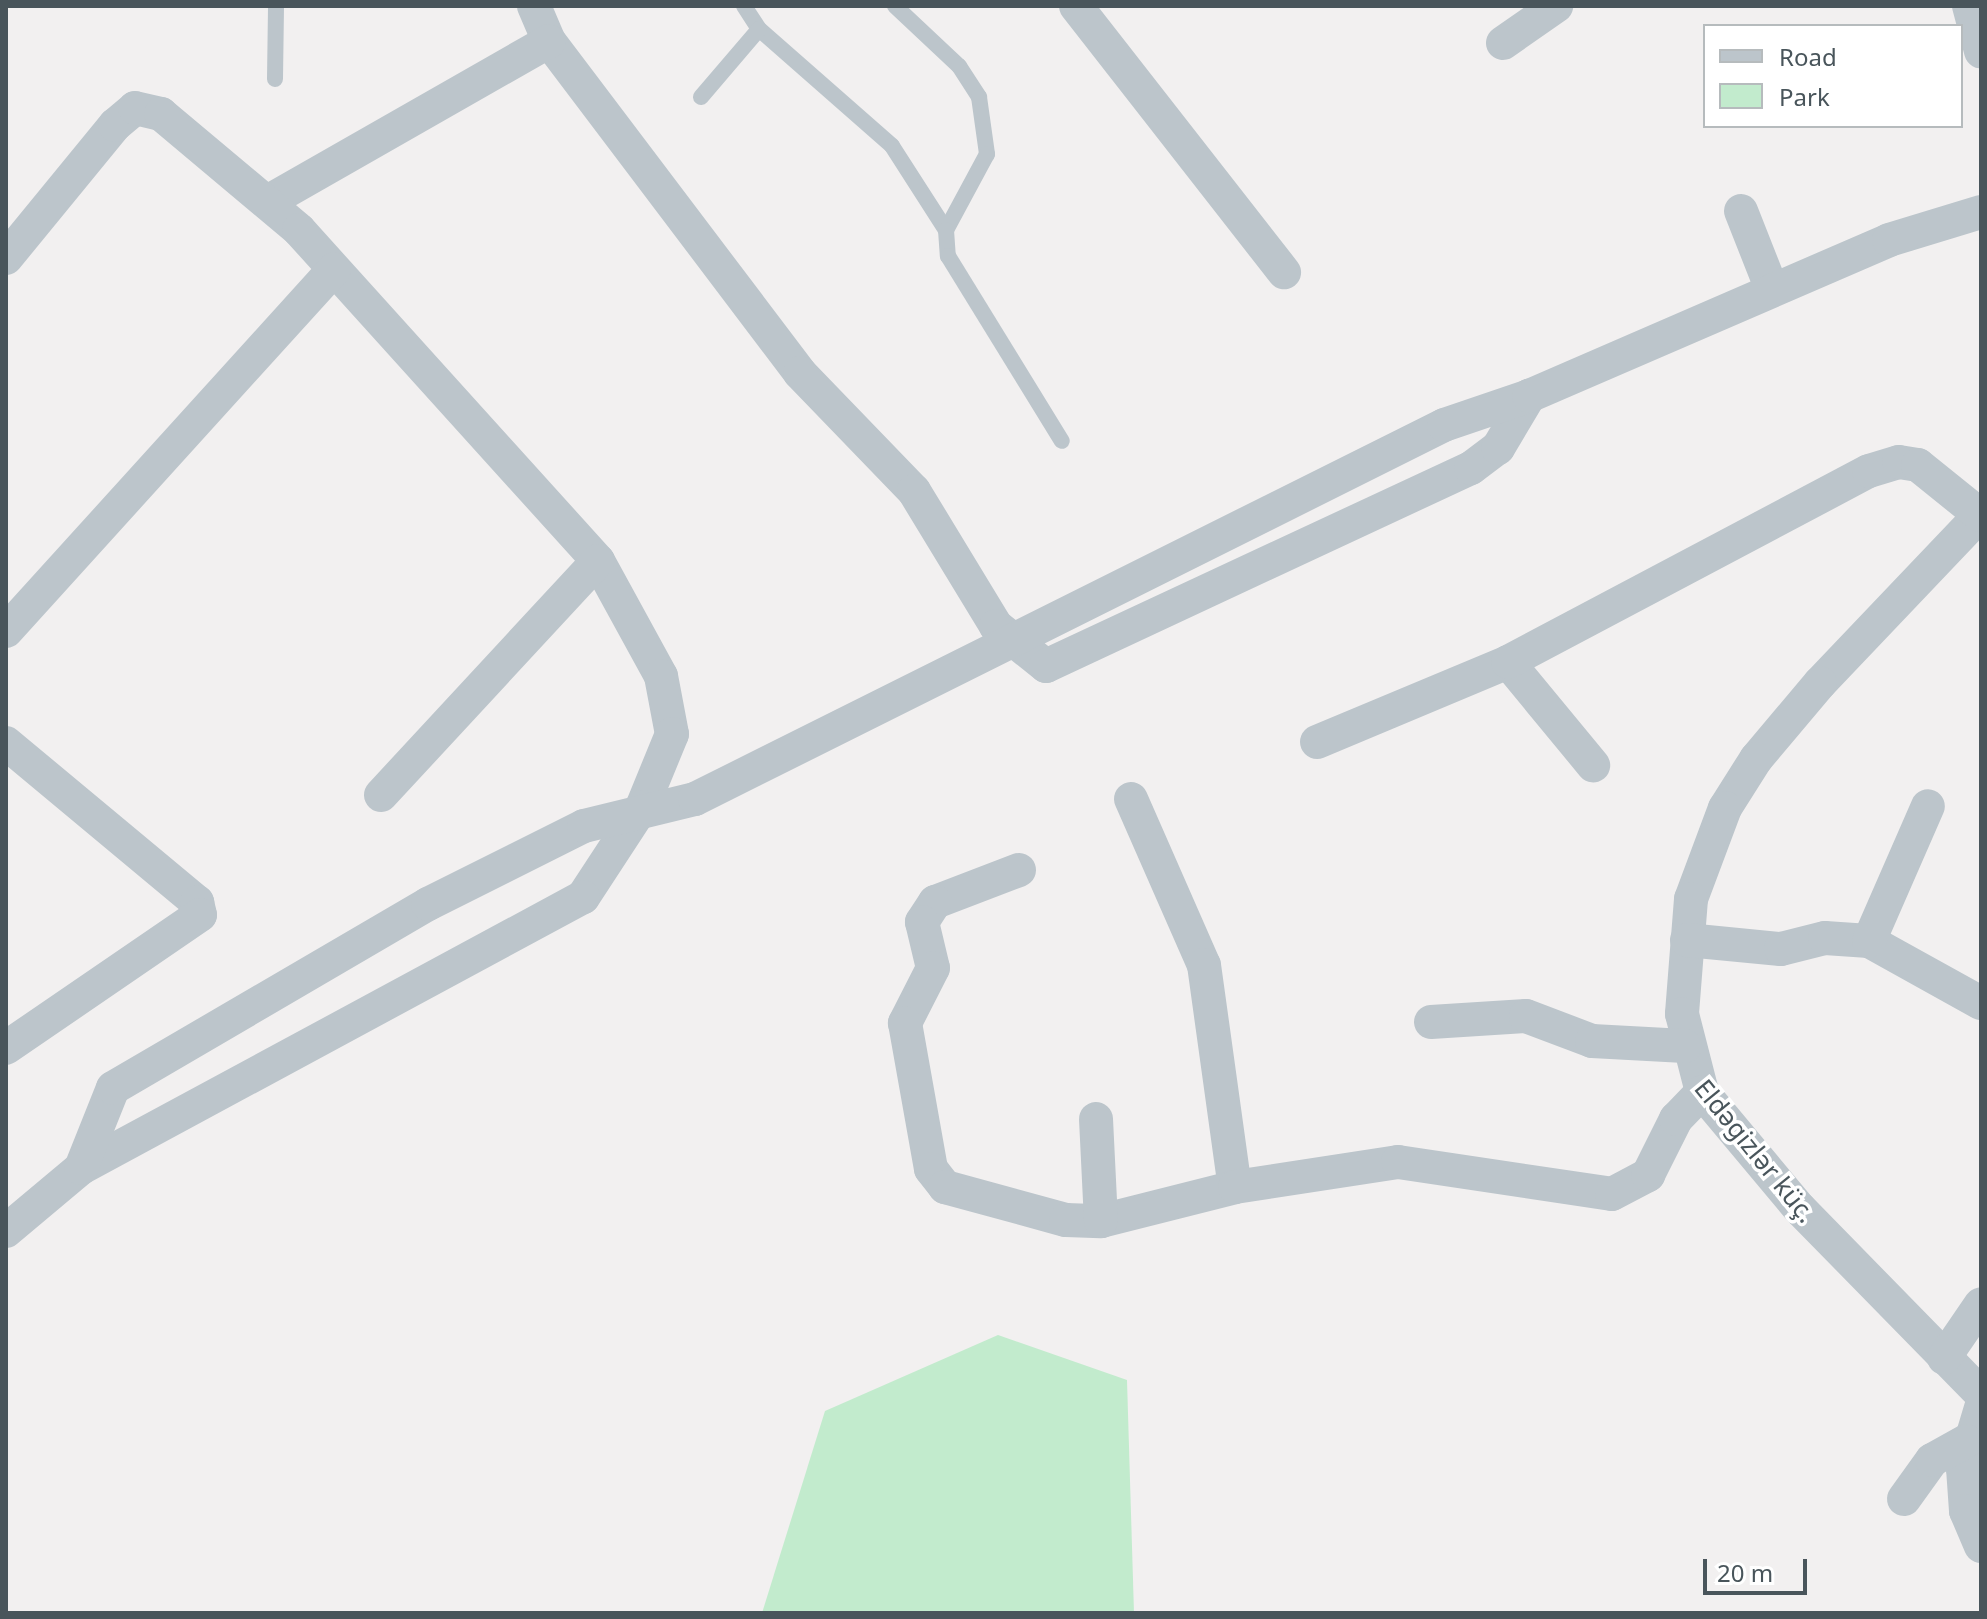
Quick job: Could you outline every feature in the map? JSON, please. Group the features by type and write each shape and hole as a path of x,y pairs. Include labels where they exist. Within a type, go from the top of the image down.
{"street":[{"path":"534,6 549,41 800,373 914,491 1010,641 1032,661 1058,664 1471,468 1498,448 1529,396"},
{"path":"1076,6 1284,272"},
{"path":"1503,43 1556,6"},
{"path":"1969,6 1981,51"},
{"path":"269,201 549,41"},
{"path":"6,258 135,108 161,114 269,201 598,561 661,676 672,734 642,807 583,897 81,1168 6,1231"},
{"path":"1741,211 1771,287"},
{"path":"81,1168 113,1088 428,904 584,826 642,807 695,799 1405,442 1529,396 1771,287 1981,212"},
{"path":"6,631 334,269"},
{"path":"1317,742 1508,662 1869,471 1918,465 1980,514"},
{"name":"Eldəgizlər küç.","path":"1980,514 1756,759 1703,853 1687,940 1685,1046 1702,1092 1800,1209 1981,1394"},
{"path":"381,795 598,561"},
{"path":"1508,662 1593,765"},
{"path":"6,743 197,902 200,915 6,1048"},
{"path":"1131,799 1204,965 1235,1187"},
{"path":"1869,941 1928,806"},
{"path":"1019,870 925,912 933,968 905,1023 931,1169 945,1187 1066,1220 1101,1221 1235,1187 1398,1162 1612,1194 1648,1175 1676,1119 1702,1092"},
{"path":"1687,940 1781,949 1825,938 1869,941 1981,1003"},
{"path":"1431,1022 1526,1016 1592,1041 1685,1046"},
{"path":"1096,1119 1101,1221"},
{"path":"1944,1358 1981,1304"},
{"path":"1981,1408 1966,1441 1966,1511 1981,1546"},
{"path":"1904,1499 1932,1460 1966,1441"}],"lane":[{"path":"275,79 276,6"},
{"path":"744,6 759,29 892,146 946,230 948,256 1062,441"},
{"path":"895,6 959,66 987,125 987,154 946,230"},
{"path":"701,97 759,29"}],"green space":[{"path":"998,1335 1127,1380 1134,1613 762,1613 825,1411"}]}
